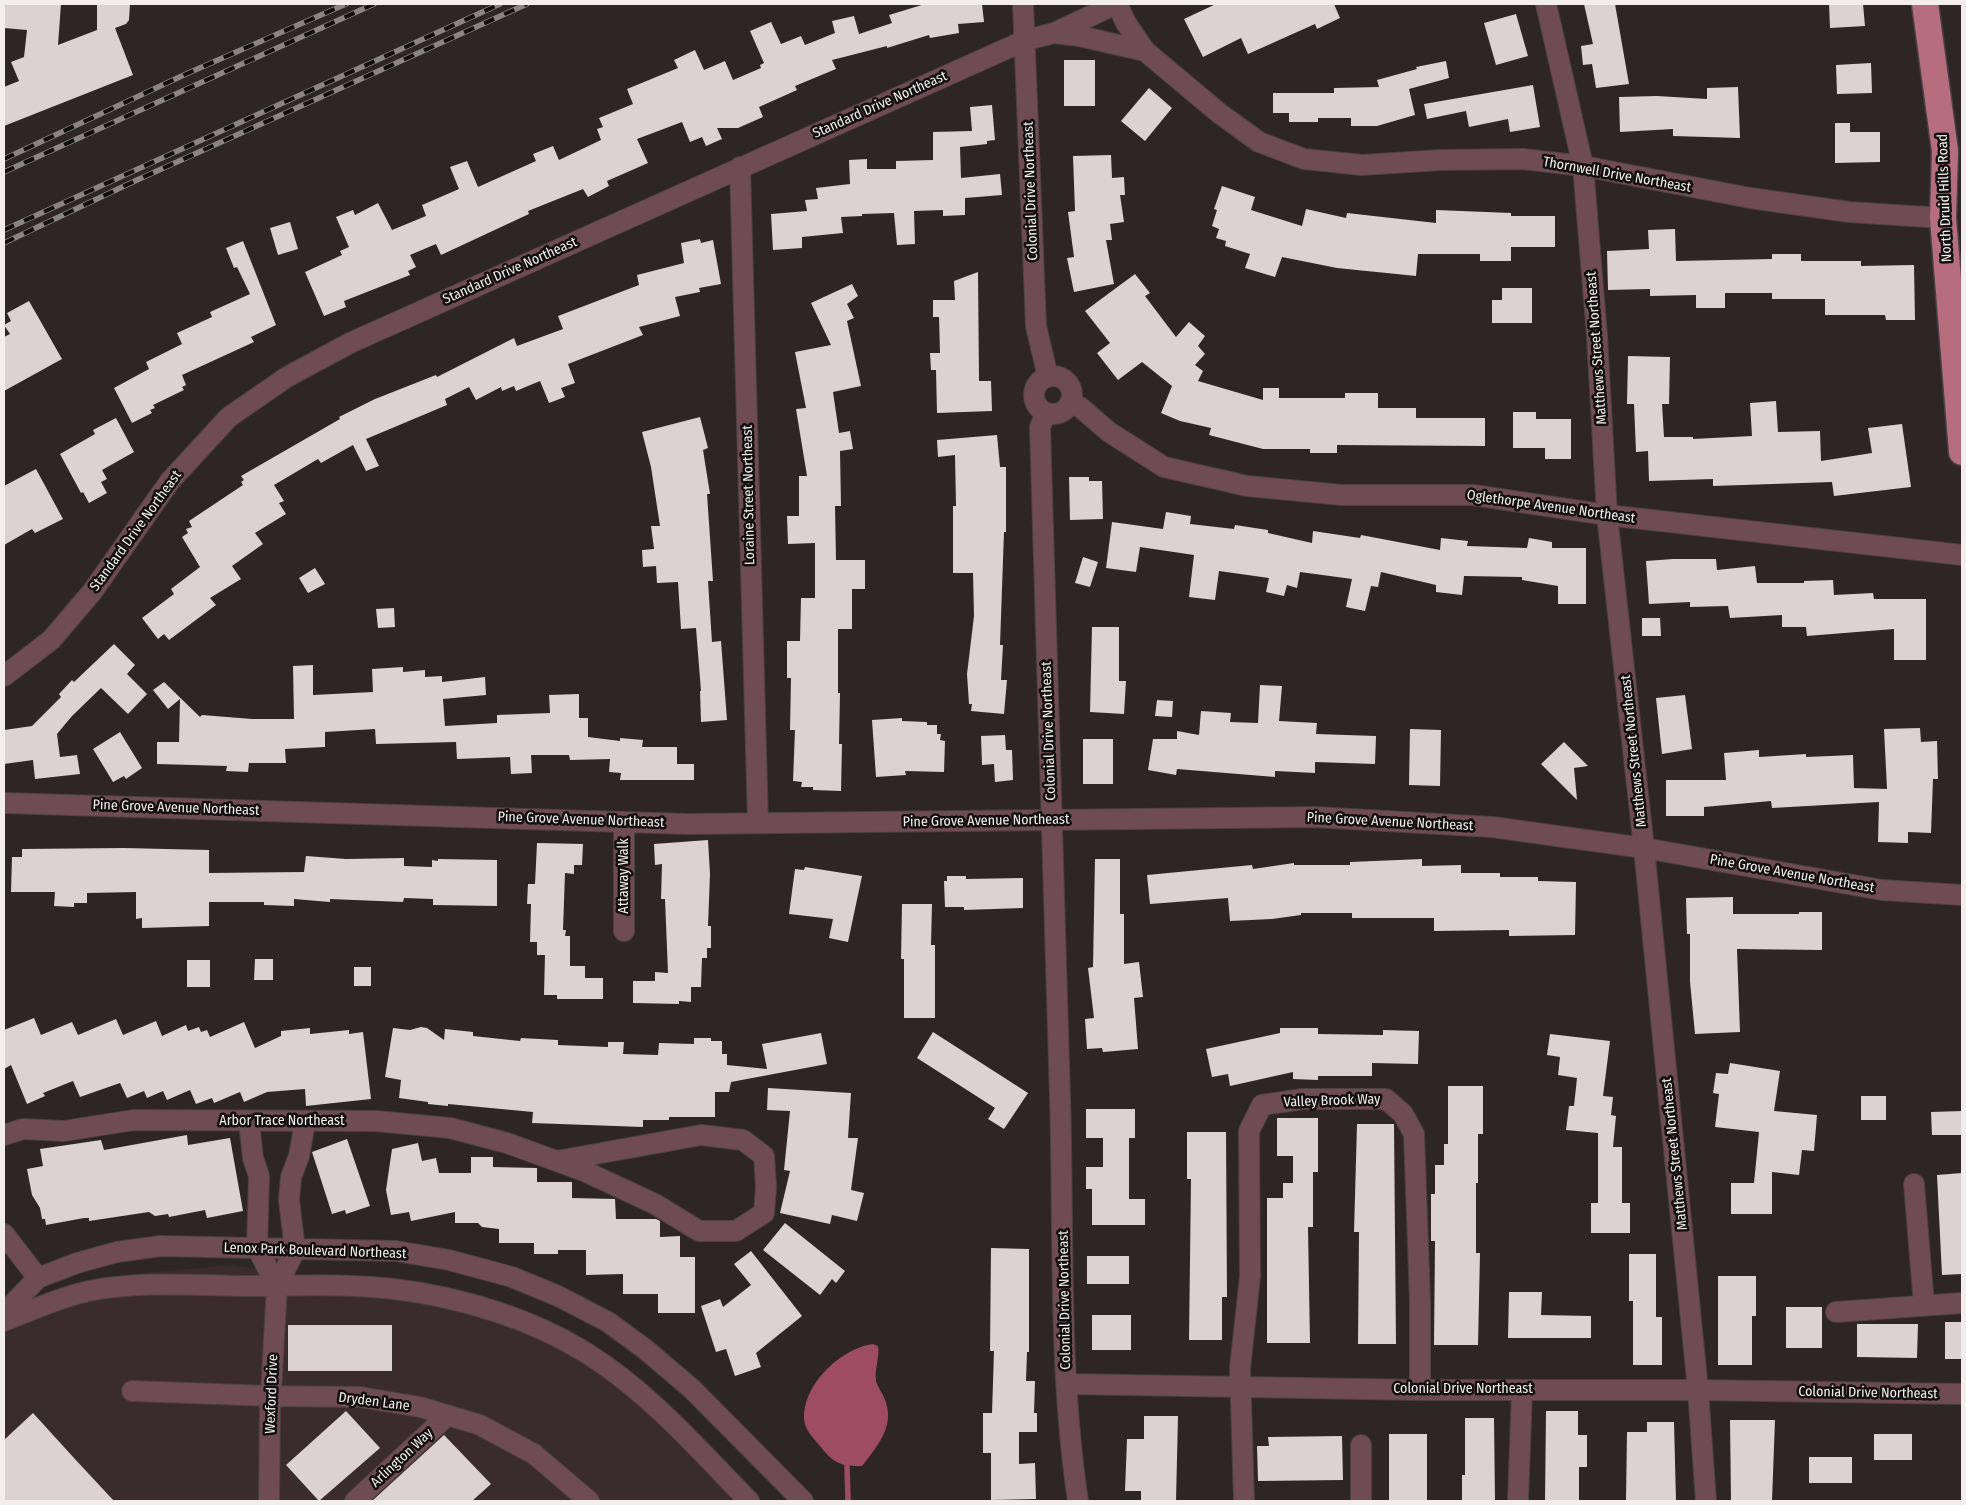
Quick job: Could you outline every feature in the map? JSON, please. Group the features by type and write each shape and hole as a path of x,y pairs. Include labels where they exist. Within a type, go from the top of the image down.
{"main road":[{"name":"North Druid Hills Road","path":"1925,4 1954,151 1944,218 1962,452"}],"street":[{"name":"Colonial Drive Northeast","path":"1023,4 1026,40 1036,326 1048,377"},
{"name":"Standard Drive Northeast","path":"4,676 51,640 92,592 170,481 229,417 287,377 350,343 740,166 1026,40 1054,33 1117,4"},
{"name":"Thornwell Drive Northeast","path":"1117,4 1126,23 1145,51 1219,113 1259,142 1304,159 1362,165 1441,160 1523,159 1583,166 1750,198 1849,212 1944,218"},
{"name":"Matthews Street Northeast","path":"1546,4 1583,166 1597,336 1607,515 1644,848 1698,1390 1706,1501"},
{"name":"Thornwell Drive Northeast","path":"1054,33 1079,36 1145,51"},
{"name":"Loraine Street Northeast","path":"740,166 758,823"},
{"path":"1048,377 1059,377 1069,384 1073,395 1071,404 1065,411 1059,414 1046,413 1036,404 1035,391 1037,385 1048,377"},
{"name":"Oglethorpe Avenue Northeast","path":"1071,404 1080,407 1109,432 1164,467 1247,486 1342,494 1473,494 1607,515 1962,555"},
{"name":"Colonial Drive Northeast","path":"1046,413 1040,427 1063,1188 1063,1333 1067,1384 1420,1390 1698,1390 1962,1394"},
{"name":"Pine Grove Avenue Northeast","path":"4,802 624,822 878,823 1315,817 1492,827 1644,848 1882,890 1962,895"},
{"name":"Attaway Walk","path":"624,822 624,931"},
{"name":"Valley Brook Way","path":"1241,1386 1243,1330 1250,1277 1249,1131 1262,1104 1303,1099 1386,1098 1403,1114 1414,1134 1420,1301 1420,1390"},
{"name":"Arbor Trace Northeast","path":"4,1135 23,1129 64,1131 134,1120 249,1122 376,1121 450,1128 507,1143 557,1161 655,1204 699,1231 736,1231 764,1213 766,1187 764,1156 742,1140 701,1135 557,1161"},
{"path":"249,1122 253,1158 259,1176 257,1248 277,1286"},
{"path":"277,1286 294,1250 289,1200 291,1177 298,1156 305,1122"},
{"path":"1914,1184 1924,1305"},
{"path":"4,1234 38,1278"},
{"name":"Lenox Park Boulevard Northeast","path":"4,1312 38,1278 77,1263 118,1252 161,1246 396,1251 449,1260 512,1277 558,1296 608,1322 645,1349 692,1389 800,1500"},
{"path":"4,1321 87,1291 124,1286 277,1286 393,1289 431,1295 499,1313 542,1331 588,1354 666,1416 749,1501"},
{"name":"Wexford Drive","path":"269,1501 271,1396 277,1286"},
{"path":"1836,1312 1962,1302"},
{"path":"1067,1384 1071,1452 1078,1501"},
{"path":"1241,1386 1244,1501"},
{"path":"1518,1501 1518,1455 1522,1390"},
{"name":"Dryden Lane","path":"132,1391 360,1397 420,1407 480,1425 534,1454 589,1501"},
{"name":"Arlington Way","path":"355,1501 448,1415"},
{"path":"1361,1444 1361,1501"}],"shaded area":[{"path":"233,1265 436,1296 528,1315 712,1447 757,1501 4,1501 4,1325 61,1296 122,1275"},
{"path":"873,1344 878,1346 876,1381 885,1400 888,1420 883,1436 862,1466 843,1465 829,1456 809,1433 805,1424 808,1397 824,1372 835,1362 847,1353"}],"building":[{"path":"4,4 61,4 58,45 97,30 97,4 130,4 129,20 126,24 115,28 133,75 4,126 4,87 19,81 11,62 24,57 27,30 4,28"},
{"path":"925,4 982,4 984,22 958,24 959,33 930,38 929,35 887,48 887,46 832,60 836,69 795,86 797,90 759,107 763,117 738,128 717,128 722,139 706,146 702,137 690,142 682,122 637,139 648,163 607,181 609,186 588,197 583,189 528,211 529,214 441,255 436,244 410,255 416,267 408,271 410,275 344,301 346,307 324,316 305,272 342,255 340,251 349,247 336,217 353,210 355,215 378,203 392,230 426,216 422,205 459,189 450,167 467,161 478,187 536,161 533,154 553,146 559,160 601,140 597,129 603,127 599,118 633,104 627,89 678,68 674,60 695,50 704,70 725,61 733,80 761,68 760,65 764,63 750,31 771,22 781,44 801,36 805,45 835,33 832,21 854,16 859,34 892,23 889,15"},
{"path":"1216,4 1334,4 1340,18 1317,29 1315,24 1248,54 1241,38 1203,57 1184,19"},
{"path":"1584,4 1615,4 1629,84 1596,88 1592,64 1583,65 1581,46 1593,44"},
{"path":"1829,4 1863,4 1865,26 1830,28"},
{"path":"1516,14 1528,56 1496,65 1484,23"},
{"path":"1064,60 1095,60 1095,106 1064,106"},
{"path":"1446,61 1449,78 1409,89 1415,115 1377,126 1351,126 1351,118 1318,118 1318,122 1289,122 1289,113 1273,113 1273,93 1334,93 1334,88 1379,87 1377,80 1417,69 1416,67"},
{"path":"1871,63 1872,93 1837,94 1836,65"},
{"path":"1533,85 1540,127 1510,132 1508,119 1469,127 1466,111 1427,119 1424,104"},
{"path":"1738,87 1740,138 1673,136 1673,129 1620,132 1619,97 1657,96 1707,99 1707,88"},
{"path":"1149,88 1172,108 1145,141 1121,121"},
{"path":"992,105 995,140 987,141 987,144 960,147 961,178 1000,174 1002,195 965,198 965,215 943,216 943,210 914,211 915,244 897,245 894,213 862,214 862,216 841,217 843,233 802,237 802,248 773,250 771,214 807,211 805,200 818,199 816,188 850,184 849,160 867,159 867,169 896,169 896,161 933,160 933,132 972,131 970,107"},
{"path":"1835,123 1850,123 1850,132 1880,132 1880,162 1835,163"},
{"path":"1111,155 1112,178 1124,177 1125,195 1120,195 1124,222 1110,224 1112,240 1106,240 1114,284 1074,292 1067,258 1074,257 1068,212 1075,211 1073,156"},
{"path":"1222,186 1255,197 1251,210 1302,226 1306,209 1346,218 1347,213 1436,223 1436,210 1511,213 1511,216 1555,216 1555,247 1511,247 1511,261 1480,261 1480,254 1418,254 1416,276 1337,268 1282,257 1275,277 1245,268 1250,254 1225,246 1226,241 1216,238 1219,229 1212,226 1217,210 1214,209"},
{"path":"290,222 298,249 278,255 270,228"},
{"path":"1675,229 1676,261 1772,259 1772,254 1801,254 1801,261 1861,261 1861,266 1914,265 1915,320 1886,320 1885,315 1825,315 1825,299 1772,299 1772,293 1725,293 1725,308 1696,308 1696,295 1650,296 1650,289 1608,290 1607,251 1649,249 1648,230"},
{"path":"700,239 701,243 713,240 721,284 699,288 700,292 675,297 680,316 639,327 643,335 568,364 575,383 561,388 565,397 549,403 540,381 516,391 514,386 502,391 501,387 476,400 469,387 445,399 447,405 366,439 379,466 366,471 353,445 321,463 318,459 274,485 284,501 279,503 286,514 255,533 263,544 232,566 241,579 210,598 216,605 169,640 164,634 158,639 142,618 174,594 171,589 200,567 182,537 188,533 186,529 192,527 189,521 243,485 241,482 244,480 241,476 340,419 339,417 375,399 436,375 437,377 514,338 517,346 563,329 558,316 639,285 637,275 684,263 681,243"},
{"path":"243,241 276,325 251,337 254,342 182,375 186,385 182,387 184,390 153,405 155,408 150,410 152,413 132,423 114,388 149,369 146,362 182,344 177,333 212,317 210,312 250,294 237,267 234,268 226,248"},
{"path":"978,272 979,381 991,381 992,411 937,413 936,370 931,370 930,353 940,353 939,317 933,317 933,300 955,300 954,281"},
{"path":"1135,274 1150,293 1145,296 1176,337 1189,322 1205,336 1198,346 1205,354 1195,365 1203,371 1198,381 1263,400 1263,388 1279,388 1279,398 1345,398 1345,393 1378,393 1378,408 1416,408 1416,418 1485,418 1485,446 1337,445 1337,453 1310,453 1310,449 1263,449 1209,435 1211,428 1180,421 1161,413 1172,386 1142,362 1118,380 1097,353 1110,343 1085,311"},
{"path":"852,284 858,296 847,304 854,318 847,321 861,386 833,392 839,433 850,431 853,449 840,451 841,506 835,506 836,560 865,560 865,589 852,589 852,629 838,629 839,744 842,744 841,791 813,790 813,787 801,787 802,782 793,781 795,730 790,730 791,678 787,678 787,641 800,641 801,598 815,598 815,543 788,544 787,516 799,516 799,476 807,476 796,409 806,408 795,352 831,345 811,303"},
{"path":"1502,288 1532,288 1532,323 1492,323 1492,300 1502,300"},
{"path":"29,301 62,359 4,391 4,337 10,334 4,325 11,321 7,313"},
{"path":"1628,356 1670,357 1669,404 1662,404 1664,437 1693,437 1693,439 1752,436 1750,403 1776,401 1778,432 1820,431 1821,461 1872,453 1868,428 1902,424 1911,487 1834,496 1832,482 1713,486 1713,479 1649,481 1648,451 1636,452 1634,404 1627,404"},
{"path":"1513,412 1536,412 1536,419 1571,419 1571,459 1545,459 1545,448 1513,448"},
{"path":"700,417 708,448 703,450 710,494 707,494 713,581 708,581 712,642 721,641 727,720 701,722 701,691 696,628 681,629 678,582 657,583 656,566 643,567 642,550 654,549 651,526 660,526 651,467 642,432"},
{"path":"116,418 134,452 102,470 107,479 101,482 107,493 89,503 83,492 81,493 60,454 95,434 93,430"},
{"path":"997,435 1000,467 1006,467 1006,532 1004,532 1000,645 1003,645 1001,680 1007,680 1004,714 971,711 972,704 969,704 967,674 974,616 973,573 953,573 953,506 956,506 955,455 938,457 937,440"},
{"path":"36,469 63,519 35,533 32,529 4,545 4,486"},
{"path":"1069,477 1089,477 1089,481 1102,481 1103,519 1070,520"},
{"path":"1166,512 1191,516 1190,524 1234,529 1235,525 1268,530 1268,533 1312,543 1313,531 1360,538 1361,535 1440,550 1441,538 1468,541 1467,546 1527,548 1529,538 1552,542 1552,548 1586,548 1586,604 1558,604 1558,586 1522,580 1522,577 1464,576 1462,595 1436,592 1436,585 1381,572 1378,587 1371,586 1365,611 1346,607 1352,579 1300,572 1297,588 1287,585 1284,596 1266,592 1269,578 1219,571 1215,600 1189,597 1194,555 1140,547 1136,572 1106,568 1112,522 1163,529"},
{"path":"1083,557 1098,562 1090,587 1075,583"},
{"path":"1716,559 1717,570 1755,566 1757,583 1804,583 1804,581 1833,580 1834,595 1873,593 1874,599 1926,599 1926,660 1894,660 1894,629 1807,636 1806,627 1782,627 1782,615 1730,618 1728,606 1690,607 1690,602 1649,604 1646,561"},
{"path":"315,568 325,584 308,593 299,578"},
{"path":"394,608 395,627 378,628 376,609"},
{"path":"1642,618 1660,618 1661,636 1642,636"},
{"path":"1092,627 1119,627 1119,681 1126,681 1124,714 1090,712"},
{"path":"114,644 135,665 127,674 147,694 128,714 101,688 72,716 57,734 60,757 77,755 80,774 35,779 33,760 4,764 4,730 32,726 61,697 59,694 72,680 74,682"},
{"path":"313,665 313,695 373,692 372,669 403,667 403,672 425,670 425,677 442,676 442,682 485,677 486,695 443,699 445,726 497,723 497,715 550,713 549,695 579,694 579,718 588,718 588,737 620,741 620,738 643,740 642,747 677,747 677,764 694,764 694,780 620,780 621,773 609,772 610,759 570,760 569,755 531,755 532,773 511,774 510,757 457,759 456,742 376,744 375,729 325,732 325,747 285,749 286,763 249,763 248,772 226,771 227,766 157,764 157,742 179,742 180,699 168,709 153,690 164,682 200,717 202,715 252,719 294,719 293,666"},
{"path":"1260,685 1282,686 1279,721 1317,723 1316,734 1376,736 1375,764 1315,762 1315,773 1275,771 1275,777 1177,769 1176,775 1148,770 1153,739 1177,739 1177,731 1199,735 1201,711 1231,713 1230,722 1258,723"},
{"path":"1685,695 1692,749 1662,754 1656,698"},
{"path":"1157,700 1173,701 1172,717 1155,716"},
{"path":"902,718 902,721 927,722 927,725 937,725 937,734 941,734 940,740 945,741 944,772 905,771 906,775 876,777 872,720"},
{"path":"1920,728 1921,742 1937,741 1938,779 1933,779 1931,833 1908,832 1908,843 1878,842 1879,802 1772,808 1771,801 1704,807 1704,816 1666,816 1666,780 1726,780 1724,753 1759,750 1759,757 1806,754 1806,757 1853,755 1854,788 1887,789 1884,729"},
{"path":"1410,729 1441,730 1440,786 1409,785"},
{"path":"120,732 142,768 126,779 124,776 113,782 93,749"},
{"path":"1005,735 1006,750 1012,750 1013,780 995,782 994,764 982,765 981,736"},
{"path":"1083,739 1113,739 1113,784 1083,784"},
{"path":"1564,742 1588,766 1574,768 1577,800 1541,764"},
{"path":"708,840 710,874 708,926 711,926 711,948 707,948 707,958 702,958 701,987 691,987 691,1002 679,1001 679,1004 633,1003 633,981 655,981 655,972 668,973 665,899 661,899 662,864 655,865 654,844"},
{"path":"537,843 583,844 582,865 574,865 574,874 565,873 563,930 566,930 565,936 570,936 570,966 585,966 585,978 603,978 603,999 557,999 557,995 544,995 545,955 537,955 537,942 530,942 531,904 527,904 528,884 535,884"},
{"path":"124,848 209,850 209,873 304,872 306,856 346,859 404,858 404,866 432,867 432,860 438,861 438,859 497,860 497,906 433,905 433,899 404,898 403,902 330,899 330,902 294,899 294,906 264,905 264,902 209,902 209,926 142,928 142,918 136,919 136,892 87,893 87,903 74,903 74,907 54,906 55,892 11,892 12,857 22,857 22,849"},
{"path":"1095,859 1120,859 1120,914 1124,914 1124,964 1139,962 1143,997 1134,998 1138,1049 1103,1052 1102,1048 1087,1049 1085,1019 1094,1018 1088,968 1093,967"},
{"path":"1422,859 1422,866 1461,865 1461,873 1500,873 1500,877 1538,877 1538,881 1576,882 1575,935 1509,936 1509,930 1434,931 1434,918 1352,918 1352,913 1301,913 1301,915 1272,919 1230,921 1228,898 1150,904 1147,875 1252,865 1253,869 1294,863 1294,865 1350,865 1350,862"},
{"path":"805,867 862,876 848,942 829,938 833,919 789,914 795,869 804,870"},
{"path":"947,876 966,876 966,879 1023,878 1023,908 964,910 964,907 945,907 944,881 947,881"},
{"path":"1733,897 1733,914 1822,912 1822,950 1737,949 1740,1032 1695,1034 1690,982 1690,934 1687,934 1686,898"},
{"path":"902,904 932,904 931,945 935,945 935,1018 904,1018 904,959 901,959"},
{"path":"255,959 273,959 273,980 254,980"},
{"path":"187,960 210,960 210,987 187,987"},
{"path":"354,967 371,967 371,986 354,986"},
{"path":"34,1018 41,1035 72,1022 78,1035 116,1019 123,1035 156,1021 162,1036 186,1025 188,1031 199,1027 201,1032 207,1030 210,1037 244,1022 255,1048 281,1036 281,1031 310,1028 310,1034 349,1030 349,1034 363,1032 371,1099 306,1106 305,1089 267,1092 244,1102 240,1092 214,1103 212,1098 196,1104 190,1090 167,1100 163,1091 147,1098 144,1091 127,1098 120,1083 80,1097 73,1081 43,1093 45,1096 27,1104 11,1065 4,1069 4,1030"},
{"path":"421,1027 427,1028 444,1040 445,1029 473,1032 473,1036 520,1041 521,1038 558,1040 558,1045 608,1047 608,1042 624,1042 623,1054 658,1055 659,1043 694,1044 694,1038 711,1038 711,1041 722,1041 722,1054 727,1054 727,1065 767,1069 762,1044 821,1033 827,1064 731,1082 729,1092 715,1092 715,1117 669,1117 669,1120 643,1120 643,1127 532,1123 533,1112 448,1104 448,1106 428,1104 428,1102 399,1098 401,1080 385,1077 393,1028 410,1030"},
{"path":"1280,1028 1318,1028 1318,1034 1383,1035 1383,1030 1419,1031 1418,1064 1372,1063 1372,1076 1318,1076 1318,1080 1293,1079 1293,1072 1230,1086 1228,1074 1212,1077 1206,1049 1280,1033"},
{"path":"933,1032 1028,1093 1004,1129 988,1119 995,1108 917,1058"},
{"path":"1550,1034 1610,1041 1603,1096 1613,1097 1611,1115 1616,1116 1613,1147 1622,1147 1622,1203 1630,1203 1630,1233 1591,1233 1591,1203 1598,1203 1598,1133 1566,1130 1569,1106 1574,1106 1577,1078 1558,1075 1560,1057 1547,1055"},
{"path":"1730,1063 1780,1071 1774,1111 1817,1115 1814,1151 1802,1150 1799,1175 1772,1172 1772,1214 1731,1214 1731,1183 1754,1183 1759,1132 1715,1127 1719,1094 1713,1093 1716,1073 1728,1074"},
{"path":"1448,1086 1483,1086 1483,1134 1478,1134 1478,1183 1476,1183 1476,1253 1480,1253 1478,1345 1434,1345 1435,1241 1431,1241 1431,1194 1435,1194 1435,1165 1444,1165 1444,1144 1448,1144"},
{"path":"768,1088 851,1093 848,1138 858,1138 851,1190 864,1193 857,1221 832,1215 830,1224 780,1213 790,1171 784,1170 790,1111 767,1110"},
{"path":"1861,1096 1886,1096 1886,1120 1861,1120"},
{"path":"1086,1109 1135,1109 1135,1138 1129,1138 1129,1199 1145,1199 1145,1225 1092,1225 1092,1189 1086,1189 1086,1167 1103,1167 1103,1138 1086,1138"},
{"path":"1962,1111 1962,1135 1932,1135 1931,1112"},
{"path":"1277,1118 1318,1118 1318,1172 1313,1172 1313,1227 1308,1227 1310,1343 1267,1343 1267,1198 1283,1198 1283,1183 1293,1183 1293,1156 1277,1156"},
{"path":"1357,1124 1394,1124 1396,1344 1358,1344 1359,1232 1354,1232"},
{"path":"1187,1132 1226,1132 1227,1297 1222,1297 1222,1340 1189,1340 1191,1179 1187,1179"},
{"path":"187,1135 188,1145 230,1138 243,1211 207,1218 205,1210 169,1217 168,1214 155,1216 149,1212 89,1221 89,1218 84,1218 46,1225 45,1219 42,1219 40,1208 32,1195 27,1169 43,1166 40,1149 101,1140 104,1150"},
{"path":"347,1139 370,1206 346,1214 345,1210 332,1214 312,1152"},
{"path":"418,1143 422,1161 436,1158 439,1173 471,1173 471,1157 493,1157 493,1167 537,1168 537,1182 572,1182 572,1198 615,1199 616,1219 656,1219 660,1221 660,1237 680,1236 680,1257 695,1257 695,1313 658,1313 658,1294 623,1294 623,1274 586,1275 586,1250 558,1250 558,1254 534,1254 534,1243 499,1243 499,1229 482,1227 478,1223 455,1223 455,1212 411,1221 409,1212 391,1215 386,1190 392,1149"},
{"path":"1962,1173 1962,1274 1942,1275 1937,1175"},
{"path":"785,1223 845,1271 836,1283 832,1279 820,1295 763,1250"},
{"path":"991,1248 1029,1249 1029,1352 1027,1352 1026,1381 1035,1381 1034,1413 1037,1413 1037,1432 1019,1432 1019,1464 1035,1463 1036,1499 991,1500 991,1453 983,1453 983,1413 992,1413 994,1351 990,1351"},
{"path":"751,1251 802,1316 756,1353 761,1367 735,1376 726,1349 716,1352 701,1306 720,1299 723,1307 751,1285 734,1264"},
{"path":"1629,1254 1656,1254 1656,1317 1662,1317 1662,1365 1633,1365 1633,1301 1629,1301"},
{"path":"1087,1256 1129,1256 1129,1284 1087,1284"},
{"path":"1718,1276 1756,1276 1756,1316 1752,1316 1752,1365 1718,1365"},
{"path":"1509,1292 1542,1292 1541,1315 1591,1316 1591,1338 1508,1338"},
{"path":"1786,1307 1822,1307 1822,1348 1786,1348"},
{"path":"1092,1315 1131,1315 1131,1350 1092,1350"},
{"path":"1945,1322 1962,1322 1962,1359 1945,1359"},
{"path":"1857,1324 1918,1324 1917,1358 1857,1357"},
{"path":"288,1325 392,1325 392,1371 288,1371"},
{"path":"346,1411 380,1448 319,1501 286,1465"},
{"path":"1546,1411 1578,1411 1578,1435 1587,1435 1587,1467 1579,1467 1579,1501 1545,1501"},
{"path":"33,1413 114,1501 4,1501 4,1440"},
{"path":"1144,1416 1178,1416 1176,1501 1141,1501 1141,1491 1125,1491 1127,1439 1144,1439"},
{"path":"1465,1418 1494,1418 1495,1501 1462,1501 1462,1475 1465,1475"},
{"path":"1730,1420 1775,1420 1772,1501 1731,1501"},
{"path":"1647,1422 1674,1422 1676,1501 1626,1501 1627,1432 1647,1432"},
{"path":"1389,1434 1427,1434 1427,1501 1389,1501"},
{"path":"1874,1434 1912,1434 1912,1460 1874,1460"},
{"path":"444,1435 491,1484 472,1501 372,1501"},
{"path":"1342,1436 1343,1480 1258,1481 1257,1446 1269,1446 1268,1437"},
{"path":"1809,1457 1852,1457 1852,1483 1809,1483"}],"waterway":[{"path":"847,1466 848,1501"}],"railway":[{"path":"4,159 186,74 346,4"},
{"path":"4,172 374,4"},
{"path":"4,230 500,4"},
{"path":"4,243 137,180 527,4"}]}
